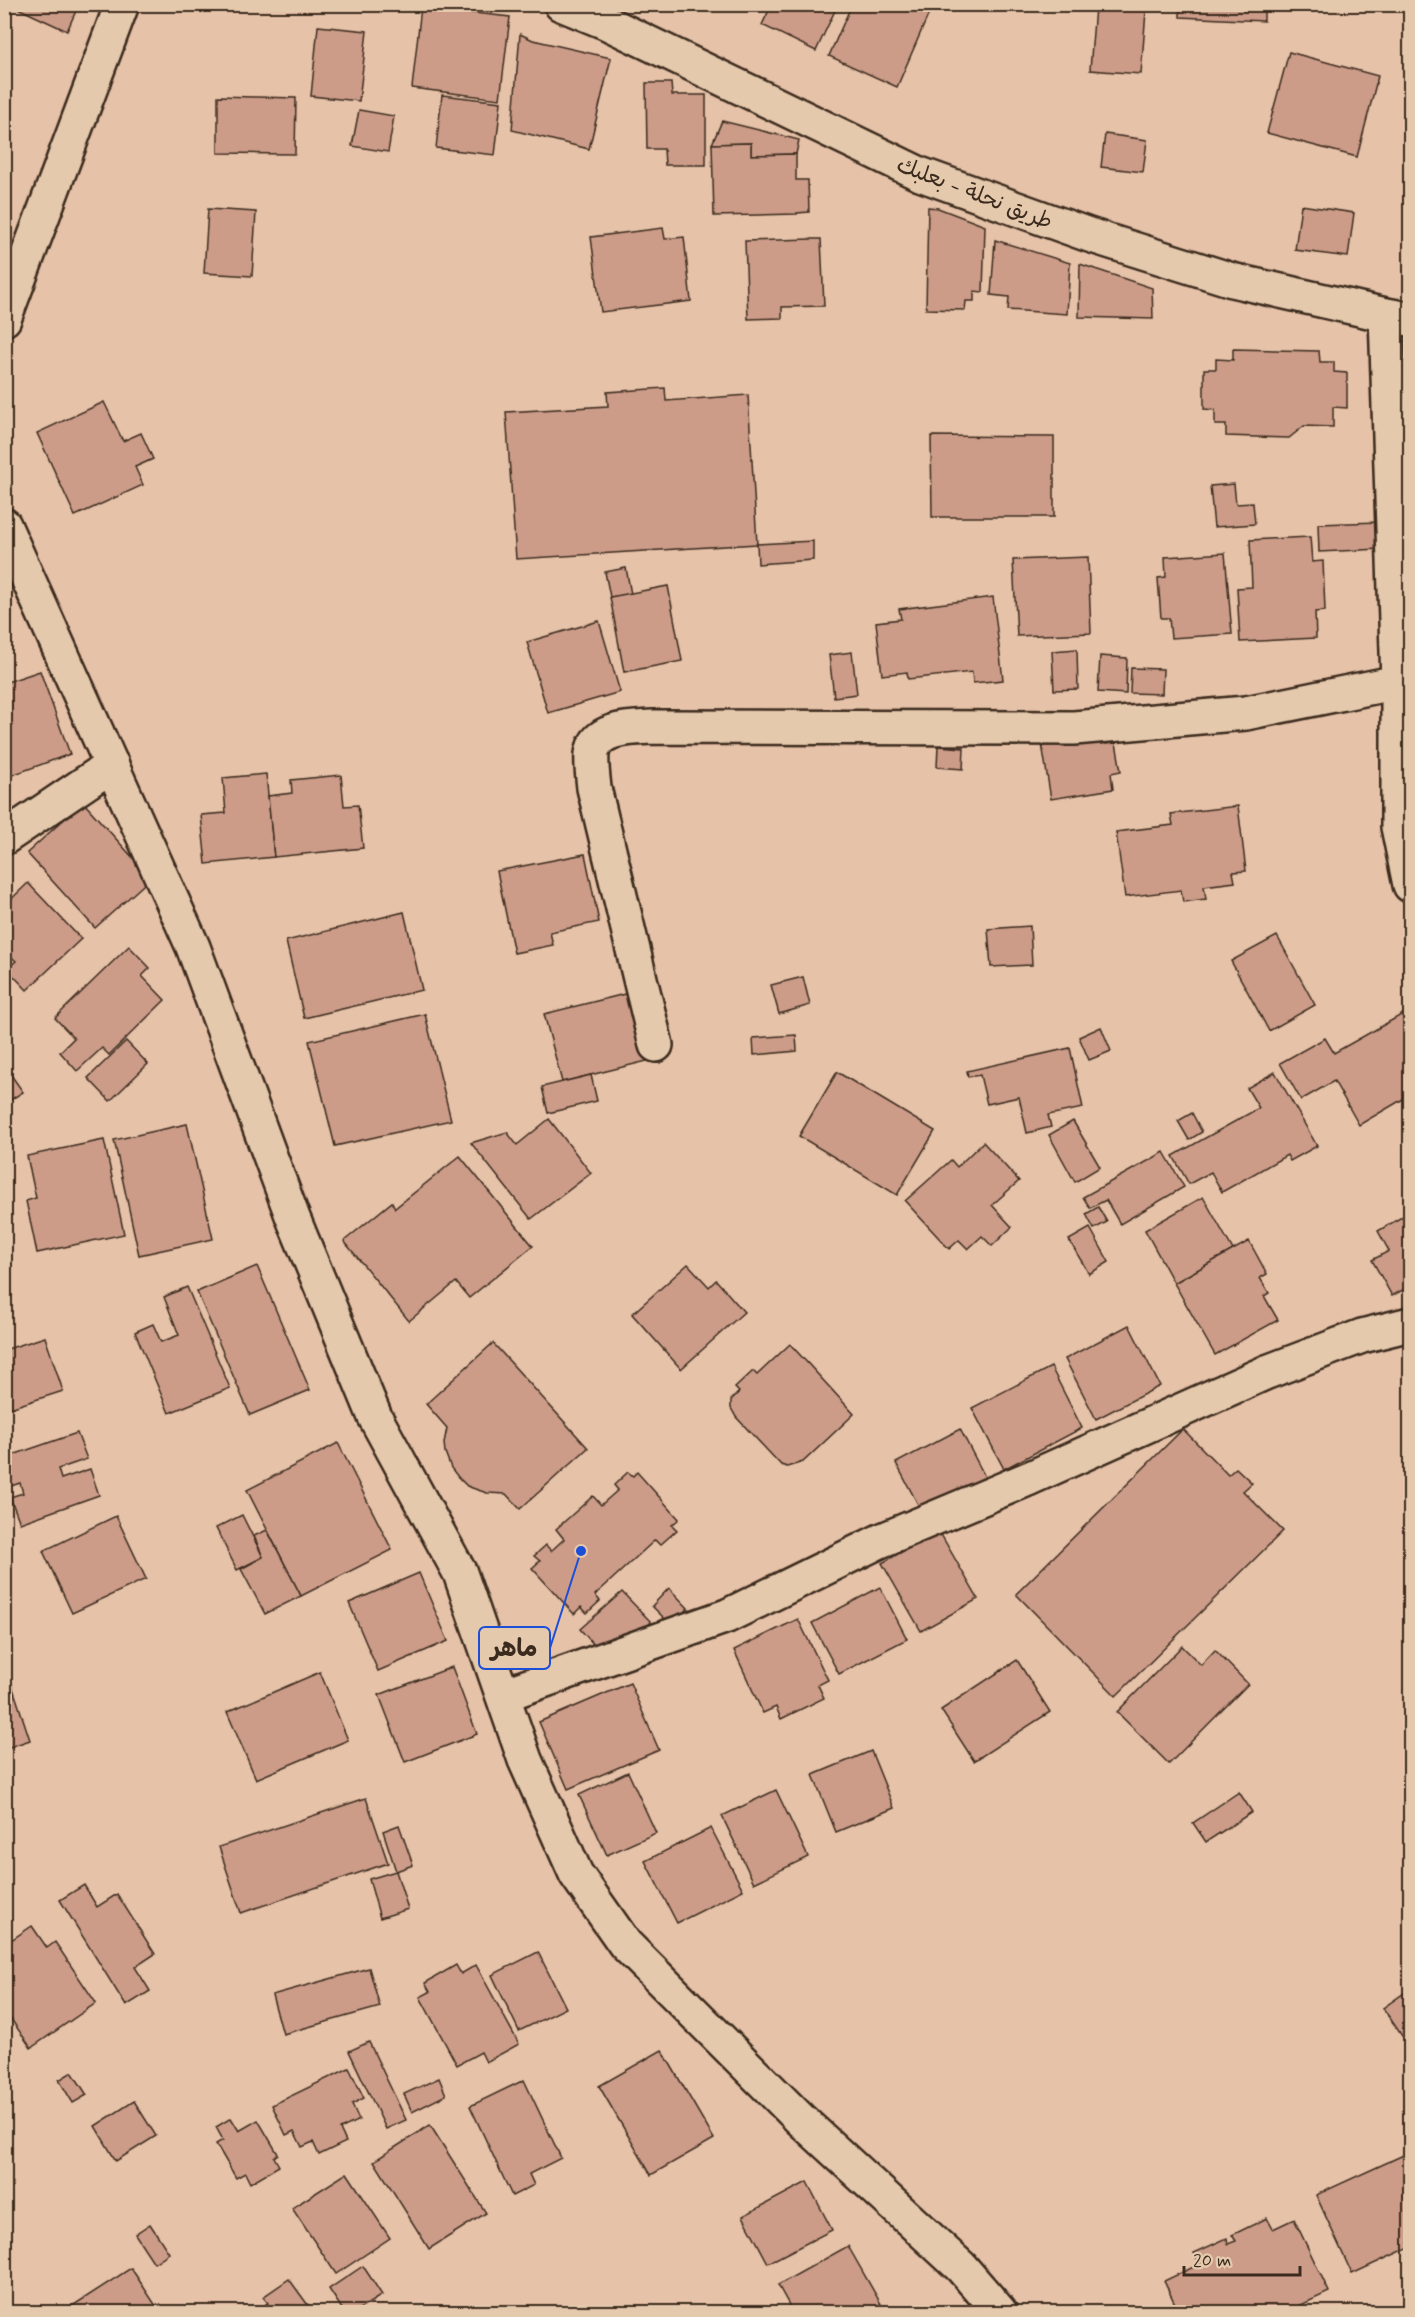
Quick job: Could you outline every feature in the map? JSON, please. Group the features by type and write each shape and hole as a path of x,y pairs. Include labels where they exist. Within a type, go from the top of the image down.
{"street":[{"path":"4,318 122,4"},
{"name":"طريق نحلة - بعلبك","path":"561,4 602,13 920,174 1089,235 1232,280 1398,317"},
{"path":"1398,317 1398,827 1410,885"},
{"path":"4,525 193,947 293,1218 366,1395 381,1428 460,1573 525,1760 576,1874 626,1944 800,2119 962,2267 1000,2313"},
{"path":"656,1044 594,788 592,753 596,744 610,732 624,728 653,727 1074,728 1246,713 1398,682"},
{"path":"4,838 112,765"},
{"path":"503,1695 727,1616 880,1541 1030,1478 1267,1372 1362,1336 1410,1324"}],"building":[{"path":"9,4 79,4 67,31"},
{"path":"772,4 838,4 816,51 762,25"},
{"path":"852,4 933,4 897,87 829,56"},
{"path":"1180,4 1264,4 1264,21 1180,17"},
{"path":"421,7 510,17 500,99 412,88"},
{"path":"1095,7 1146,11 1141,74 1090,70"},
{"path":"318,26 367,31 359,101 311,96"},
{"path":"520,34 533,40 611,58 589,149 512,130"},
{"path":"1289,52 1378,76 1357,157 1267,133"},
{"path":"646,83 671,83 672,95 706,95 706,165 665,165 664,149 647,149"},
{"path":"442,95 501,102 495,155 436,148"},
{"path":"218,96 296,98 295,154 218,153"},
{"path":"359,110 394,116 388,152 352,146"},
{"path":"722,121 799,140 796,154 751,155 751,143 712,144"},
{"path":"1105,134 1147,140 1143,172 1101,167"},
{"path":"751,143 751,155 796,154 796,180 808,180 809,212 714,216 712,144"},
{"path":"1301,205 1354,213 1348,257 1295,250"},
{"path":"928,207 938,208 985,226 983,292 974,291 974,301 966,301 965,310 926,309"},
{"path":"208,209 256,212 252,276 204,273"},
{"path":"663,228 665,239 684,237 691,301 601,312 591,237"},
{"path":"821,239 824,306 782,307 782,318 748,319 745,241"},
{"path":"995,240 1070,263 1067,314 1008,310 1009,297 991,295"},
{"path":"1080,264 1152,288 1153,319 1079,317"},
{"path":"1233,349 1319,351 1320,362 1334,362 1334,372 1347,373 1347,408 1333,407 1333,427 1304,426 1289,438 1226,436 1226,425 1215,425 1215,410 1204,409 1204,369 1216,369 1216,359 1233,360"},
{"path":"1410,358 1410,418 1404,359"},
{"path":"665,388 666,401 748,395 757,544 516,559 506,412 608,406 607,392"},
{"path":"104,402 123,441 141,433 153,459 135,467 143,485 75,516 37,433"},
{"path":"931,436 1054,437 1054,517 932,517"},
{"path":"1234,484 1236,504 1253,503 1255,524 1214,527 1210,486"},
{"path":"1380,522 1381,549 1319,552 1318,524"},
{"path":"1310,537 1312,562 1323,561 1325,611 1315,612 1316,638 1240,642 1237,588 1252,587 1250,540"},
{"path":"813,541 813,560 758,564 757,544"},
{"path":"1225,553 1232,634 1171,638 1169,618 1161,618 1158,578 1166,577 1165,557"},
{"path":"1088,557 1091,633 1017,636 1013,560"},
{"path":"626,568 631,594 610,597 605,572"},
{"path":"668,586 682,661 624,672 610,597"},
{"path":"993,597 1003,680 973,683 972,672 908,679 907,672 882,675 876,622 901,619 899,609"},
{"path":"599,621 620,692 548,713 527,642"},
{"path":"1077,649 1078,689 1054,690 1052,651"},
{"path":"852,652 857,694 834,697 829,655"},
{"path":"1100,656 1127,658 1126,694 1098,692"},
{"path":"1131,668 1163,669 1162,694 1130,693"},
{"path":"40,671 70,754 4,778 4,683"},
{"path":"1105,735 1106,744 1116,743 1121,771 1111,773 1113,789 1051,799 1042,744"},
{"path":"938,746 964,748 963,769 937,767"},
{"path":"266,774 274,857 206,864 201,815 226,813 223,778"},
{"path":"341,775 344,806 358,805 363,848 274,857 268,796 292,793 291,780"},
{"path":"83,802 151,878 95,928 27,853"},
{"path":"1238,806 1246,871 1233,872 1235,882 1204,886 1206,899 1183,902 1181,890 1125,897 1116,832 1173,825 1171,814"},
{"path":"585,854 599,922 550,932 553,945 514,953 497,871"},
{"path":"28,883 81,939 27,990 7,969 16,961 4,950 4,906"},
{"path":"404,912 422,990 304,1018 286,941"},
{"path":"1030,926 1032,965 991,967 988,929"},
{"path":"1277,936 1315,1005 1269,1031 1231,961"},
{"path":"129,946 150,968 142,976 165,1000 109,1055 102,1048 77,1071 60,1052 74,1038 55,1018"},
{"path":"803,977 810,1005 779,1014 771,985"},
{"path":"629,993 647,1061 562,1082 544,1014"},
{"path":"1410,1010 1410,1095 1359,1125 1334,1081 1301,1100 1280,1063 1325,1038 1334,1053"},
{"path":"425,1014 451,1120 335,1146 309,1041"},
{"path":"1101,1027 1111,1051 1089,1060 1079,1037"},
{"path":"796,1035 797,1051 754,1055 753,1038"},
{"path":"126,1041 148,1064 110,1101 88,1078"},
{"path":"1070,1048 1083,1108 1048,1115 1051,1127 1027,1133 1019,1097 987,1104 980,1075 968,1077 967,1071"},
{"path":"4,1065 23,1092 4,1104"},
{"path":"837,1072 935,1131 897,1195 799,1136"},
{"path":"1275,1072 1317,1146 1290,1161 1287,1155 1222,1192 1211,1172 1189,1184 1173,1156 1259,1108 1247,1088"},
{"path":"591,1075 597,1101 548,1113 542,1087"},
{"path":"1192,1113 1202,1132 1189,1140 1178,1121"},
{"path":"549,1119 591,1173 531,1219 471,1143 507,1132 517,1145"},
{"path":"1073,1121 1100,1167 1075,1182 1049,1135"},
{"path":"187,1124 213,1239 139,1255 114,1140"},
{"path":"104,1140 124,1234 37,1253 26,1201 36,1198 27,1156"},
{"path":"983,1142 1019,1181 992,1205 1012,1227 992,1246 982,1236 968,1249 959,1240 949,1249 905,1201 951,1160 957,1167"},
{"path":"1164,1152 1184,1187 1120,1224 1106,1200 1090,1208 1083,1197"},
{"path":"460,1156 533,1246 469,1298 456,1282 409,1321 344,1241 392,1202 395,1208"},
{"path":"1203,1197 1233,1250 1174,1283 1145,1230"},
{"path":"1098,1207 1107,1222 1094,1229 1086,1214"},
{"path":"1410,1212 1410,1286 1392,1296 1372,1260 1389,1251 1378,1231"},
{"path":"1090,1228 1109,1262 1089,1274 1069,1240"},
{"path":"1249,1241 1267,1274 1260,1278 1269,1293 1264,1296 1278,1320 1215,1355 1174,1283"},
{"path":"688,1264 709,1287 716,1280 744,1312 681,1369 632,1314"},
{"path":"257,1266 310,1390 250,1415 197,1292"},
{"path":"187,1287 230,1388 169,1413 135,1332 153,1324 161,1342 179,1335 164,1297"},
{"path":"1129,1325 1160,1386 1096,1419 1065,1359"},
{"path":"45,1337 63,1391 4,1410 4,1350"},
{"path":"493,1343 588,1448 520,1509 506,1494 487,1493 475,1489 467,1486 458,1477 451,1468 445,1452 447,1428 426,1404"},
{"path":"790,1344 854,1414 803,1462 787,1467 781,1465 736,1417 731,1408 731,1400 739,1392 735,1388 753,1371 757,1375"},
{"path":"1051,1367 1082,1428 1004,1469 972,1408"},
{"path":"960,1429 985,1477 921,1510 896,1463"},
{"path":"1183,1429 1228,1475 1236,1468 1252,1483 1243,1491 1283,1531 1116,1696 1016,1594"},
{"path":"77,1433 87,1459 58,1469 61,1479 90,1469 99,1495 20,1523 10,1497 23,1493 20,1483 8,1487 4,1477 4,1458"},
{"path":"338,1443 392,1550 301,1596 247,1490"},
{"path":"628,1472 633,1476 637,1472 679,1519 672,1525 677,1530 660,1545 655,1540 595,1595 600,1601 587,1613 581,1607 574,1614 532,1568 540,1561 534,1556 546,1545 551,1551 564,1539 556,1529 593,1496 601,1505 618,1490 614,1485"},
{"path":"242,1515 263,1557 237,1570 216,1528"},
{"path":"116,1516 146,1579 72,1613 43,1551"},
{"path":"267,1530 301,1596 265,1614 241,1569 263,1557 254,1536"},
{"path":"939,1531 978,1599 921,1631 882,1563"},
{"path":"419,1573 448,1641 378,1671 349,1603"},
{"path":"880,1587 907,1639 839,1674 812,1623"},
{"path":"669,1588 688,1608 671,1625 652,1606"},
{"path":"622,1592 651,1622 645,1629 595,1646 580,1629"},
{"path":"798,1619 828,1680 818,1685 824,1698 781,1719 776,1707 763,1713 734,1650"},
{"path":"1182,1646 1201,1665 1215,1650 1248,1684 1169,1764 1117,1712"},
{"path":"1017,1660 1050,1712 974,1761 941,1710"},
{"path":"4,1664 30,1740 4,1749"},
{"path":"452,1667 477,1734 405,1762 379,1695"},
{"path":"320,1672 348,1740 256,1779 227,1712"},
{"path":"630,1683 659,1750 568,1789 539,1722"},
{"path":"871,1751 894,1808 836,1832 813,1775"},
{"path":"628,1772 656,1833 607,1855 579,1795"},
{"path":"776,1790 808,1857 754,1883 722,1816"},
{"path":"1239,1792 1252,1812 1206,1842 1193,1823"},
{"path":"366,1798 388,1863 241,1913 219,1847"},
{"path":"399,1825 413,1865 396,1871 383,1831"},
{"path":"711,1828 743,1890 677,1923 645,1861"},
{"path":"396,1871 408,1909 380,1918 369,1879"},
{"path":"84,1885 97,1907 117,1894 155,1954 135,1967 150,1991 126,2006 60,1900"},
{"path":"32,1926 47,1948 55,1942 96,2003 31,2048 4,2009 4,1945"},
{"path":"538,1952 566,2008 519,2031 492,1975"},
{"path":"456,1965 461,1974 476,1965 519,2044 486,2062 481,2052 457,2065 420,1997 430,1992 425,1983"},
{"path":"369,1968 380,2007 283,2034 272,1995"},
{"path":"1410,1989 1410,2031 1402,2036 1383,2008"},
{"path":"369,2042 406,2120 386,2129 349,2051"},
{"path":"662,2050 714,2139 651,2175 599,2086"},
{"path":"349,2068 364,2098 352,2104 359,2120 340,2129 346,2142 319,2155 313,2142 302,2147 294,2131 286,2135 272,2105"},
{"path":"72,2072 87,2095 73,2103 59,2080"},
{"path":"439,2078 446,2095 412,2112 404,2094"},
{"path":"524,2080 561,2158 529,2174 534,2185 512,2196 470,2106"},
{"path":"134,2101 156,2136 116,2161 95,2126"},
{"path":"231,2118 239,2131 258,2120 278,2154 274,2157 279,2166 250,2183 245,2173 236,2178 216,2144 223,2140 216,2127"},
{"path":"430,2125 486,2213 429,2249 374,2161"},
{"path":"1410,2152 1410,2247 1352,2274 1316,2195"},
{"path":"347,2173 390,2238 336,2274 292,2208"},
{"path":"807,2182 832,2230 768,2263 743,2216"},
{"path":"1267,2218 1273,2229 1294,2219 1329,2292 1286,2312 1179,2312 1164,2281 1200,2264 1194,2253 1227,2238 1228,2244 1236,2241 1232,2235"},
{"path":"150,2224 169,2253 154,2263 135,2234"},
{"path":"848,2246 881,2304 867,2312 793,2312 778,2285"},
{"path":"363,2266 382,2295 355,2312 344,2312 329,2289"},
{"path":"131,2268 160,2312 63,2312"},
{"path":"289,2279 313,2312 254,2312 268,2303 263,2297"},
{"path":"1410,2301 1410,2312 1390,2312"}],"place":[{"name":"ماهر","path":"581,1551"}]}
